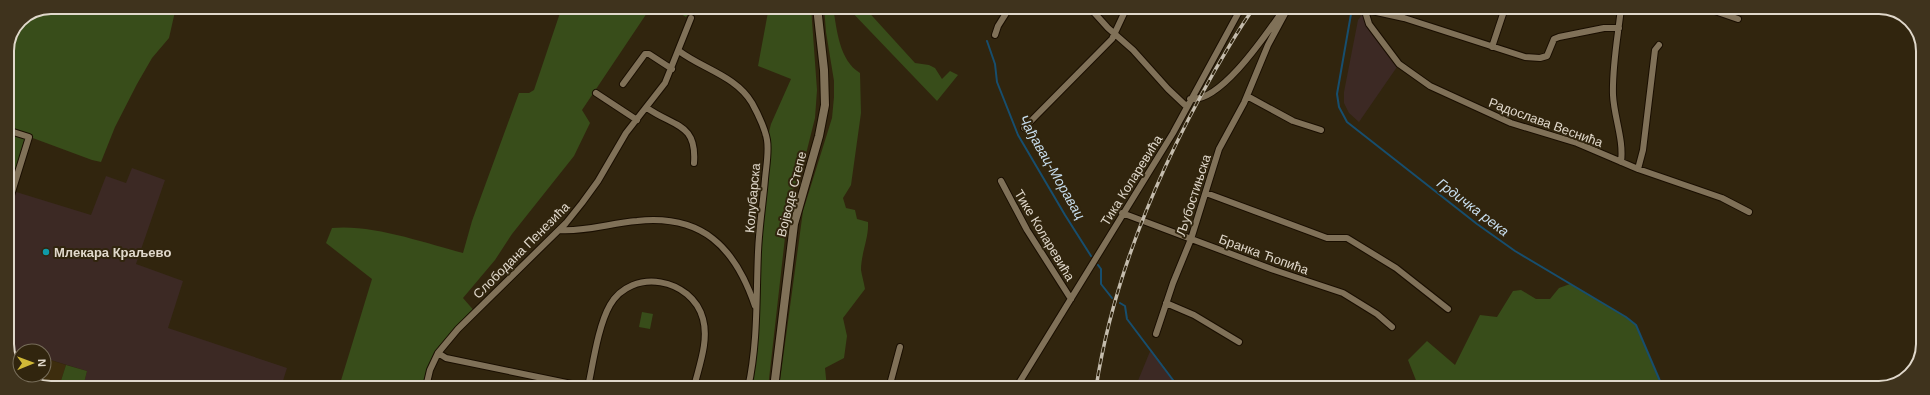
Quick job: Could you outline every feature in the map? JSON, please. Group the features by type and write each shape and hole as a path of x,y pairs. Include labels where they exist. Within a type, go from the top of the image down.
{"street":[{"name":"Војводе Степе","path":"775,381 794,224 819,136 825,105 824,70 818,14"},
{"path":"995,35 998,26 1006,14"},
{"path":"1095,14 1133,50 1168,89 1186,106"},
{"path":"1024,128 1091,62 1115,34 1124,14"},
{"name":"Тика Коларевића","path":"1020,381 1172,133 1238,14"},
{"path":"1190,99 1198,100 1208,96 1230,79 1280,14"},
{"name":"Љубостињска","path":"1156,334 1173,283 1191,239 1219,149 1231,129 1247,96 1268,45 1285,14"},
{"name":"Радослава Веснића","path":"1366,14 1370,24 1399,64 1430,86 1511,123 1577,143 1638,169 1715,195 1749,212"},
{"path":"1382,14 1404,18 1525,57 1544,58 1549,53 1554,39 1559,37 1604,28 1619,28"},
{"path":"1492,47 1503,14"},
{"path":"1620,14 1613,94 1622,148 1621,162"},
{"path":"1723,14 1738,19"},
{"name":"Слободана Пенезића","path":"427,381 430,370 438,354 458,329 559,230 598,181 626,133 665,83 672,69 691,18"},
{"path":"1638,169 1643,150 1656,50 1659,45"},
{"name":"Колубарска","path":"679,51 694,62 715,71 735,85 751,102 767,140 767,163 758,251 757,311 753,367 750,381"},
{"path":"623,84 645,54 649,54 672,69"},
{"path":"596,93 637,120"},
{"path":"1247,96 1293,121 1321,130"},
{"path":"647,108 687,132 694,144 694,163"},
{"path":"14,132 30,137 14,186"},
{"name":"Тике Коларевића","path":"1001,181 1027,230 1071,299"},
{"path":"1206,193 1327,238 1347,238 1396,268 1448,309"},
{"name":"Бранка Ћопића","path":"1122,213 1274,270 1343,293 1377,314 1392,327"},
{"path":"559,230 571,231 638,220 658,220 683,223 708,235 724,247 749,287 757,311"},
{"path":"589,381 604,319 610,305 622,291 632,286 655,281 670,284 684,291 693,300 702,317 705,337 696,381"},
{"path":"1166,303 1194,315 1239,342"},
{"path":"891,381 900,347"},
{"path":"438,354 446,358 559,381"}],"shaded area":[{"path":"1363,14 1365,14 1366,19 1399,64 1359,122 1349,113 1344,103 1344,92 1358,20"},
{"path":"132,168 165,180 136,264 183,281 168,328 287,368 283,381 84,381 87,371 52,360 52,343 14,343 14,191 91,215 106,176 126,183"},
{"path":"1151,349 1174,381 1138,381"},
{"path":"52,361 66,365 61,381 52,381"}],"green space":[{"path":"51,14 174,14 169,38 152,58 137,84 115,127 101,162 30,137 14,186 14,51 20,30 30,20"},
{"path":"560,14 646,14 582,110 590,123 574,156 512,234 495,260 463,298 476,313 453,338 441,355 430,381 341,381 372,279 326,243 332,228 364,229 398,235 463,253 472,221 519,93 529,93 534,90"},
{"path":"681,14 688,14 686,17"},
{"path":"768,14 812,14 817,90 815,118 806,154 789,202 769,381 751,381 767,140 771,124 791,79 758,66"},
{"path":"825,14 834,14 843,52 847,60 860,73 861,113 851,185 843,198 846,208 855,210 857,219 868,222 861,270 865,289 843,318 847,336 844,358 825,368 826,381 780,381 803,211 832,118 834,81"},
{"path":"854,14 870,14 915,63 929,65 935,68 942,79 950,71 958,75 937,101"},
{"path":"1570,284 1626,317 1636,325 1660,381 1416,381 1408,360 1427,341 1455,365 1480,315 1497,317 1513,291 1521,290 1536,299 1550,299 1559,288"},
{"path":"642,312 653,314 650,329 639,327"},
{"path":"66,365 87,371 84,381 61,381"}],"waterway":[{"name":"Грдичка река","path":"1351,14 1337,94 1339,107 1347,122 1477,224 1515,251 1626,317 1636,325 1660,381"},
{"name":"Чађавац-Моравац","path":"987,41 995,64 997,82 1018,135 1091,256"},
{"name":"Чађавац-Моравац","path":"1098,265 1101,269 1101,284 1112,298"},
{"name":"Чађавац-Моравац","path":"1120,303 1125,306 1127,319 1174,381"}],"railway":[{"path":"1097,381 1114,305 1126,265 1157,185 1214,72 1250,14"}],"place":[{"name":"Млекара Краљево","path":"46,252"}]}
